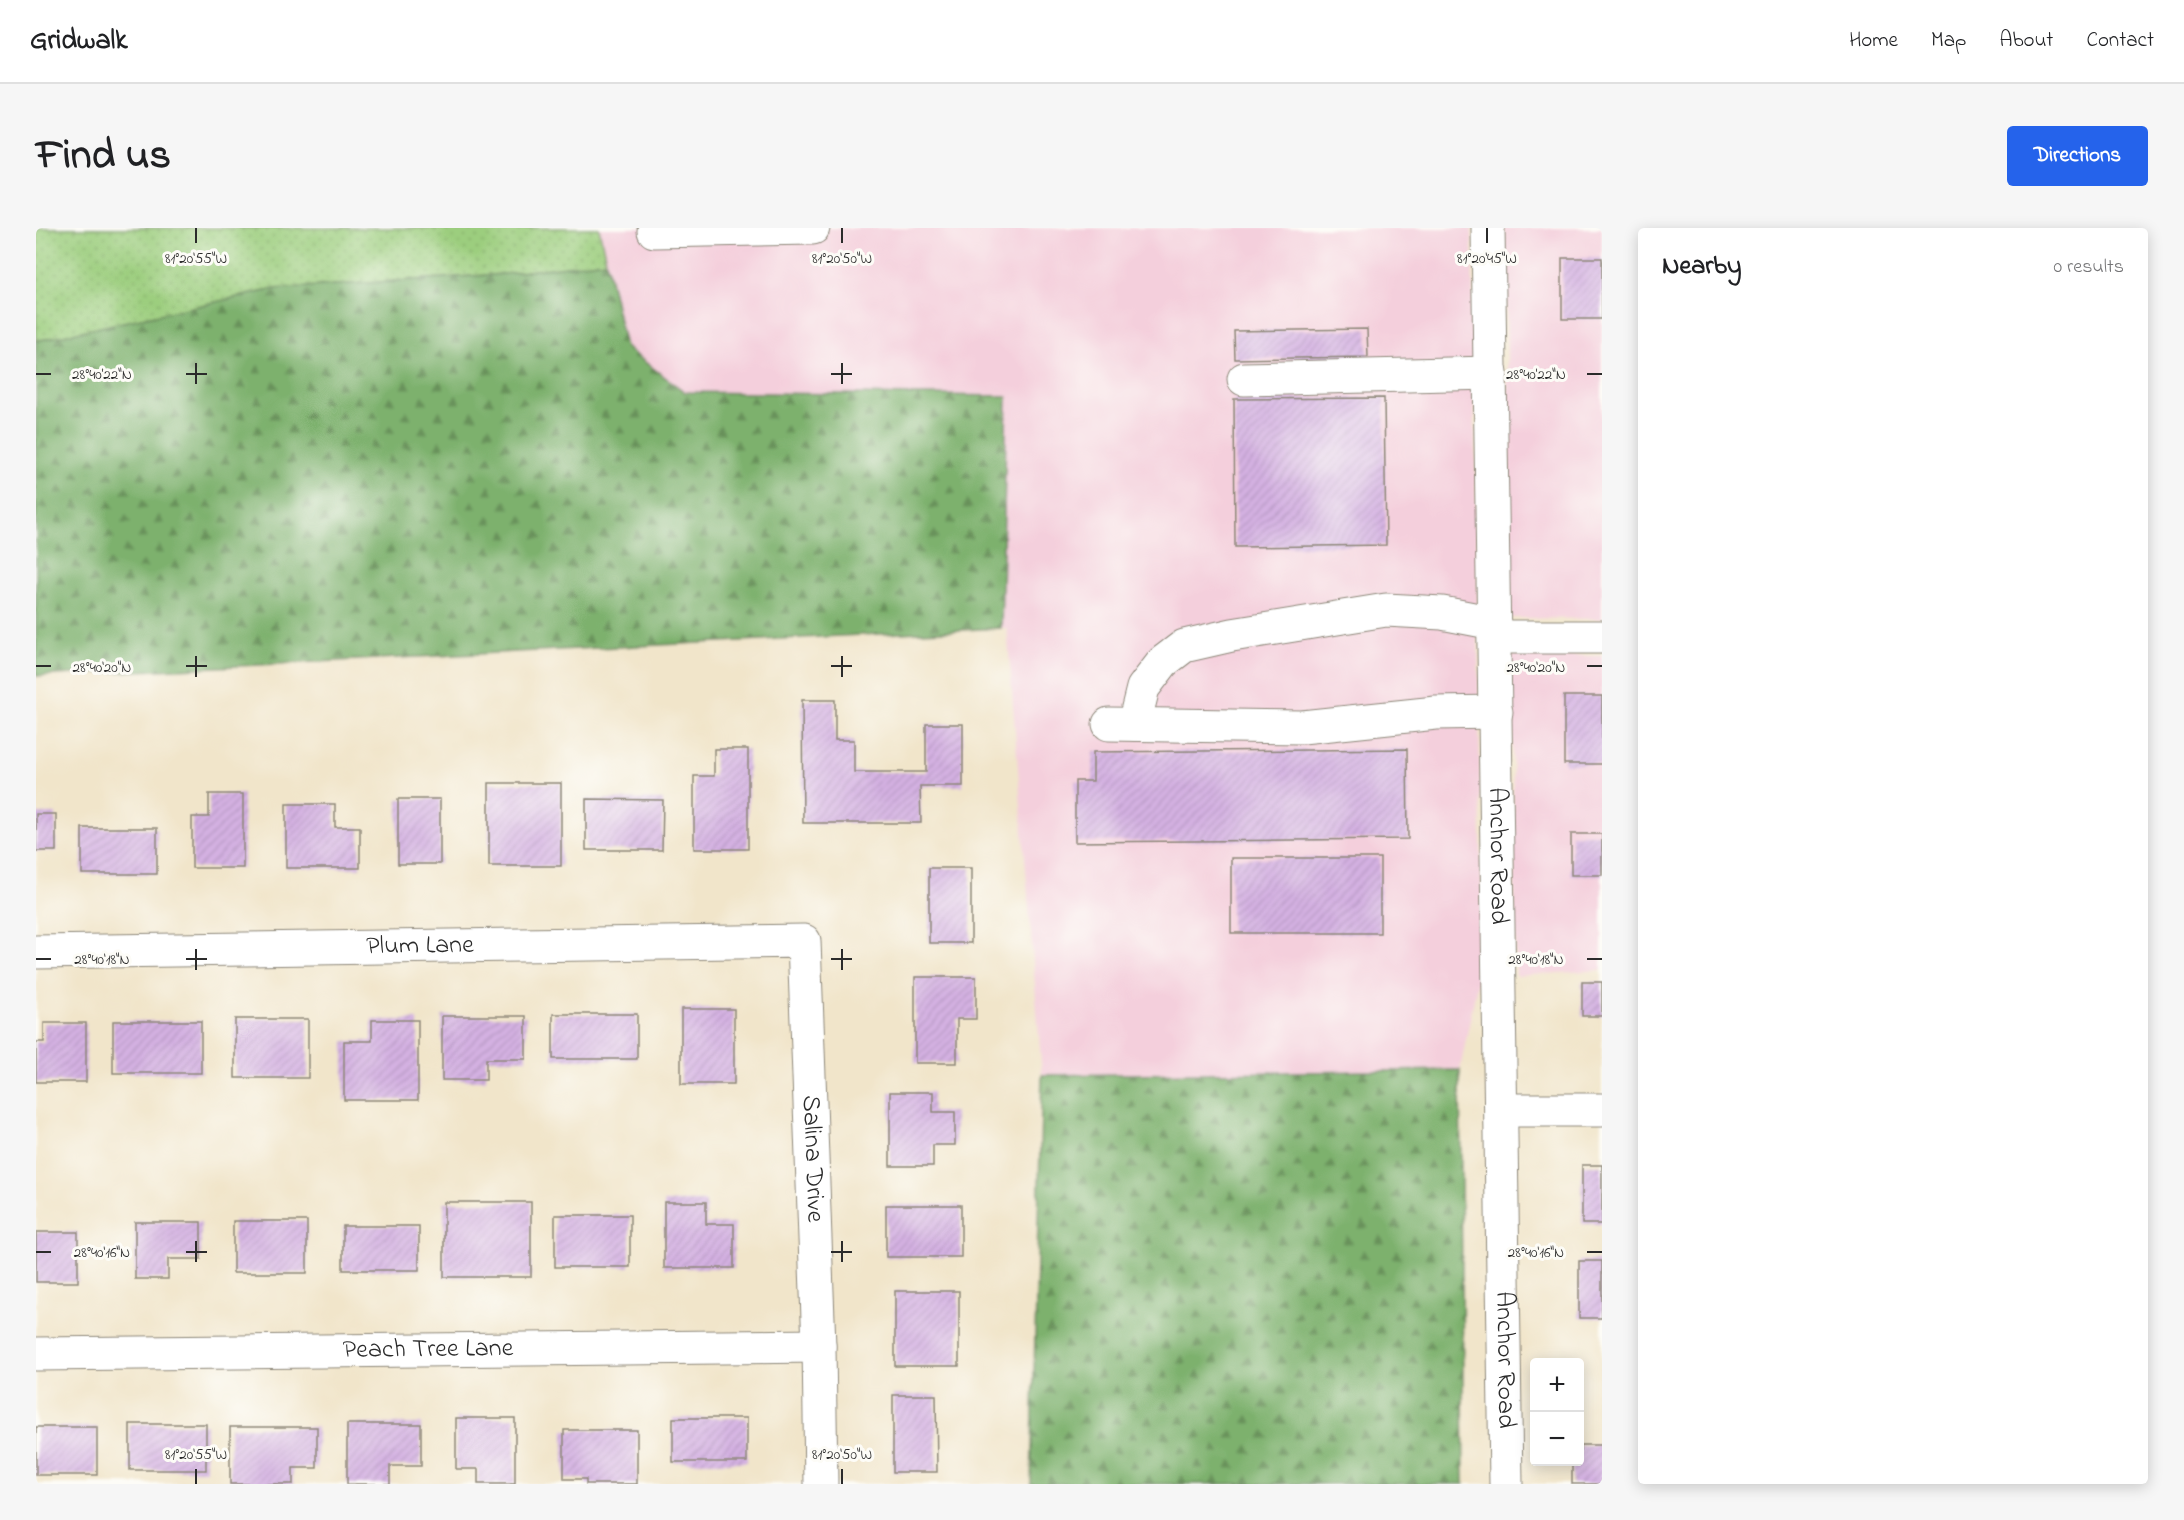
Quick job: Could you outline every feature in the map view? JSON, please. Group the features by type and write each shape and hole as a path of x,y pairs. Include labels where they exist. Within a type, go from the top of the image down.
{"street":[{"path":"654,231 813,228"},
{"name":"Anchor Road","path":"1488,228 1506,1484"},
{"path":"1244,379 1491,373"},
{"path":"1496,712 1436,713 1302,727 1121,724 1143,688 1163,662 1184,646 1232,635 1386,610 1442,613 1495,630 1602,637"},
{"name":"Plum Lane","path":"36,952 804,942"},
{"name":"Salina Drive","path":"804,942 819,1346 821,1484"},
{"path":"1502,1110 1602,1110"},
{"name":"Peach Tree Lane","path":"36,1354 819,1346"}],"shaded area":[{"path":"599,228 1472,228 1483,978 1478,979 1460,1070 1042,1075 1007,628 1001,628 1007,396 685,392 625,347"},
{"path":"1505,228 1602,228 1602,619 1511,618"},
{"path":"1511,655 1602,656 1602,970 1516,976"}],"green space":[{"path":"36,228 599,228 606,261 505,274 275,289 36,341"},
{"path":"606,261 625,347 685,392 1007,396 1001,628 36,676 36,341 275,289 505,274"},
{"path":"1460,1070 1464,1484 1031,1484 1042,1075"}],"building":[{"path":"1562,258 1602,258 1602,319 1562,319"},
{"path":"1367,329 1368,357 1235,359 1234,331"},
{"path":"1384,398 1386,545 1235,547 1234,399"},
{"path":"1564,696 1602,696 1602,764 1564,764"},
{"path":"802,700 835,700 835,740 854,740 854,772 926,772 926,724 963,724 963,786 920,786 921,823 803,823"},
{"path":"714,749 748,749 748,849 694,849 694,776 714,776"},
{"path":"1407,749 1408,839 1075,842 1075,781 1093,781 1093,752"},
{"path":"489,783 561,783 561,866 489,866"},
{"path":"209,794 243,794 243,868 192,868 192,817 209,817"},
{"path":"398,799 440,799 440,864 398,864"},
{"path":"586,799 663,800 662,850 586,850"},
{"path":"286,804 335,804 335,827 360,827 360,868 286,868"},
{"path":"36,814 56,814 56,851 36,851"},
{"path":"82,828 157,828 157,874 82,874"},
{"path":"1571,834 1602,834 1602,875 1571,875"},
{"path":"1231,858 1380,858 1380,933 1231,933"},
{"path":"929,868 971,868 971,943 929,943"},
{"path":"915,977 976,977 976,1019 957,1019 957,1063 915,1063"},
{"path":"1582,982 1602,982 1602,1016 1582,1016"},
{"path":"681,1009 734,1009 734,1084 681,1084"},
{"path":"553,1014 637,1014 637,1059 553,1059"},
{"path":"442,1016 526,1016 526,1059 486,1059 486,1080 442,1080"},
{"path":"235,1019 308,1019 308,1078 235,1078"},
{"path":"372,1020 418,1020 418,1100 344,1100 344,1041 372,1041"},
{"path":"113,1021 201,1021 201,1073 113,1073"},
{"path":"44,1023 86,1023 86,1082 36,1082 36,1042 44,1042"},
{"path":"890,1092 933,1092 933,1112 955,1112 955,1145 933,1145 933,1166 890,1166"},
{"path":"1582,1165 1602,1165 1602,1224 1582,1224"},
{"path":"444,1202 531,1202 531,1277 444,1277"},
{"path":"664,1202 706,1202 706,1224 734,1224 734,1268 664,1268"},
{"path":"886,1205 961,1205 961,1257 886,1257"},
{"path":"555,1215 630,1215 630,1267 555,1267"},
{"path":"233,1221 307,1221 307,1273 233,1273"},
{"path":"135,1222 201,1222 201,1259 168,1259 168,1279 135,1279"},
{"path":"343,1226 419,1226 419,1270 343,1270"},
{"path":"36,1232 78,1232 78,1282 36,1282"},
{"path":"1579,1261 1602,1261 1602,1318 1579,1318"},
{"path":"895,1291 959,1291 959,1366 895,1366"},
{"path":"893,1395 936,1395 937,1472 893,1472"},
{"path":"456,1418 515,1418 515,1484 478,1484 478,1469 456,1469"},
{"path":"673,1418 747,1418 747,1462 673,1462"},
{"path":"130,1424 206,1424 206,1470 130,1470"},
{"path":"347,1424 421,1424 421,1466 390,1466 390,1484 347,1484"},
{"path":"36,1427 97,1427 97,1475 36,1475"},
{"path":"230,1427 317,1427 317,1468 293,1468 293,1484 230,1484"},
{"path":"564,1430 637,1430 637,1484 586,1484 586,1479 564,1479"},
{"path":"1584,1445 1602,1445 1602,1484 1572,1484 1572,1466 1584,1466"}]}
